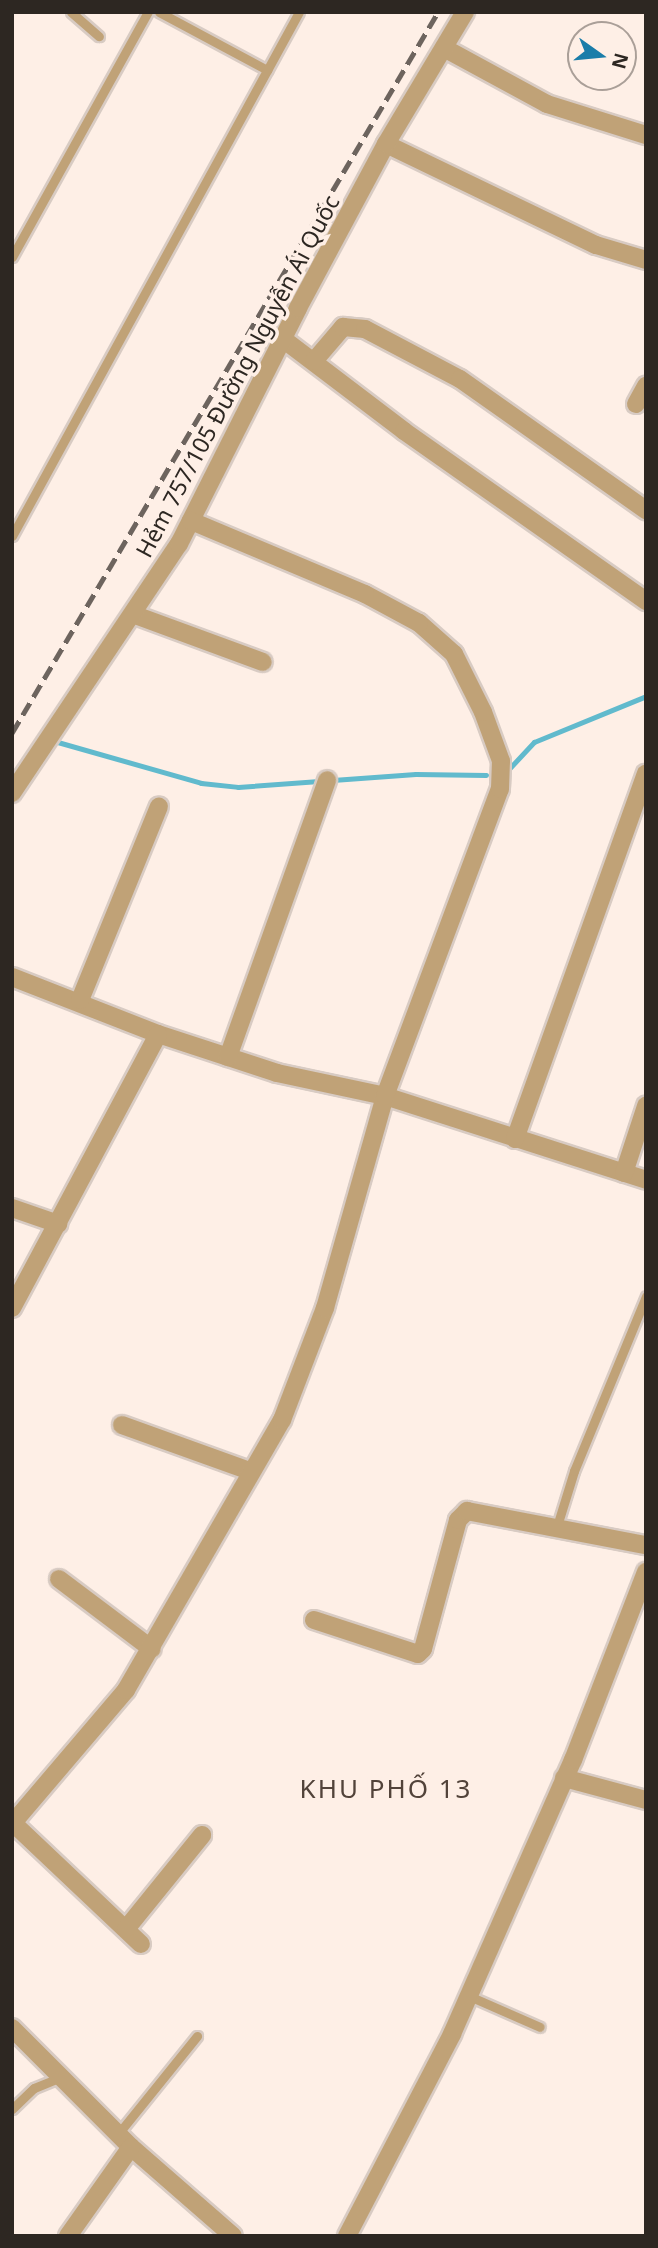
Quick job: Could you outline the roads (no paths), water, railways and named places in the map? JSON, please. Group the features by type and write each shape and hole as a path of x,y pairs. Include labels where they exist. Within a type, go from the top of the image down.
{"street":[{"name":"Hẻm 757/105 Đường Nguyễn Ái Quốc","path":"12,793 36,752 135,615 191,521 386,144 465,12"},
{"path":"444,48 547,104 646,135"},
{"path":"386,144 596,246 646,260"},
{"path":"314,360 343,327 365,329 460,379 646,510"},
{"path":"283,339 404,431 646,601"},
{"path":"636,404 646,386"},
{"path":"141,1944 14,1819 126,1690 201,1567 250,1471 282,1420 302,1373 357,1204 385,1096 500,789 501,761 454,654 419,623 365,594 191,521"},
{"path":"135,615 263,662"},
{"path":"515,1139 646,774"},
{"path":"228,1057 327,780"},
{"path":"80,1000 159,806"},
{"path":"12,977 80,1000 158,1034 277,1073 385,1096 646,1180"},
{"path":"12,1308 158,1034"},
{"path":"624,1173 646,1106"},
{"path":"12,1208 58,1224"},
{"path":"122,1425 250,1471"},
{"path":"314,1620 418,1654 423,1649 458,1520 467,1511 646,1545"},
{"path":"347,2236 469,1996 638,1616 646,1572"},
{"path":"60,1579 152,1649"},
{"path":"564,1778 646,1800"},
{"path":"126,1929 202,1835"},
{"path":"12,2028 131,2147 233,2236"},
{"path":"68,2236 131,2147"}],"lane":[{"path":"71,12 99,36"},
{"path":"12,257 148,12"},
{"path":"159,12 267,70"},
{"path":"12,536 299,12"},
{"path":"557,1526 574,1471 646,1296"},
{"path":"469,1996 540,2027"},
{"path":"118,2134 197,2036"},
{"path":"12,2109 34,2088 62,2076"}],"waterway":[{"path":"506,772 534,742 646,696"},
{"path":"54,741 201,783 238,787 416,774 486,775"}],"railway":[{"path":"12,733 438,12"}],"district":[{"name":"KHU PHỐ 13","path":"386,1789"}]}
